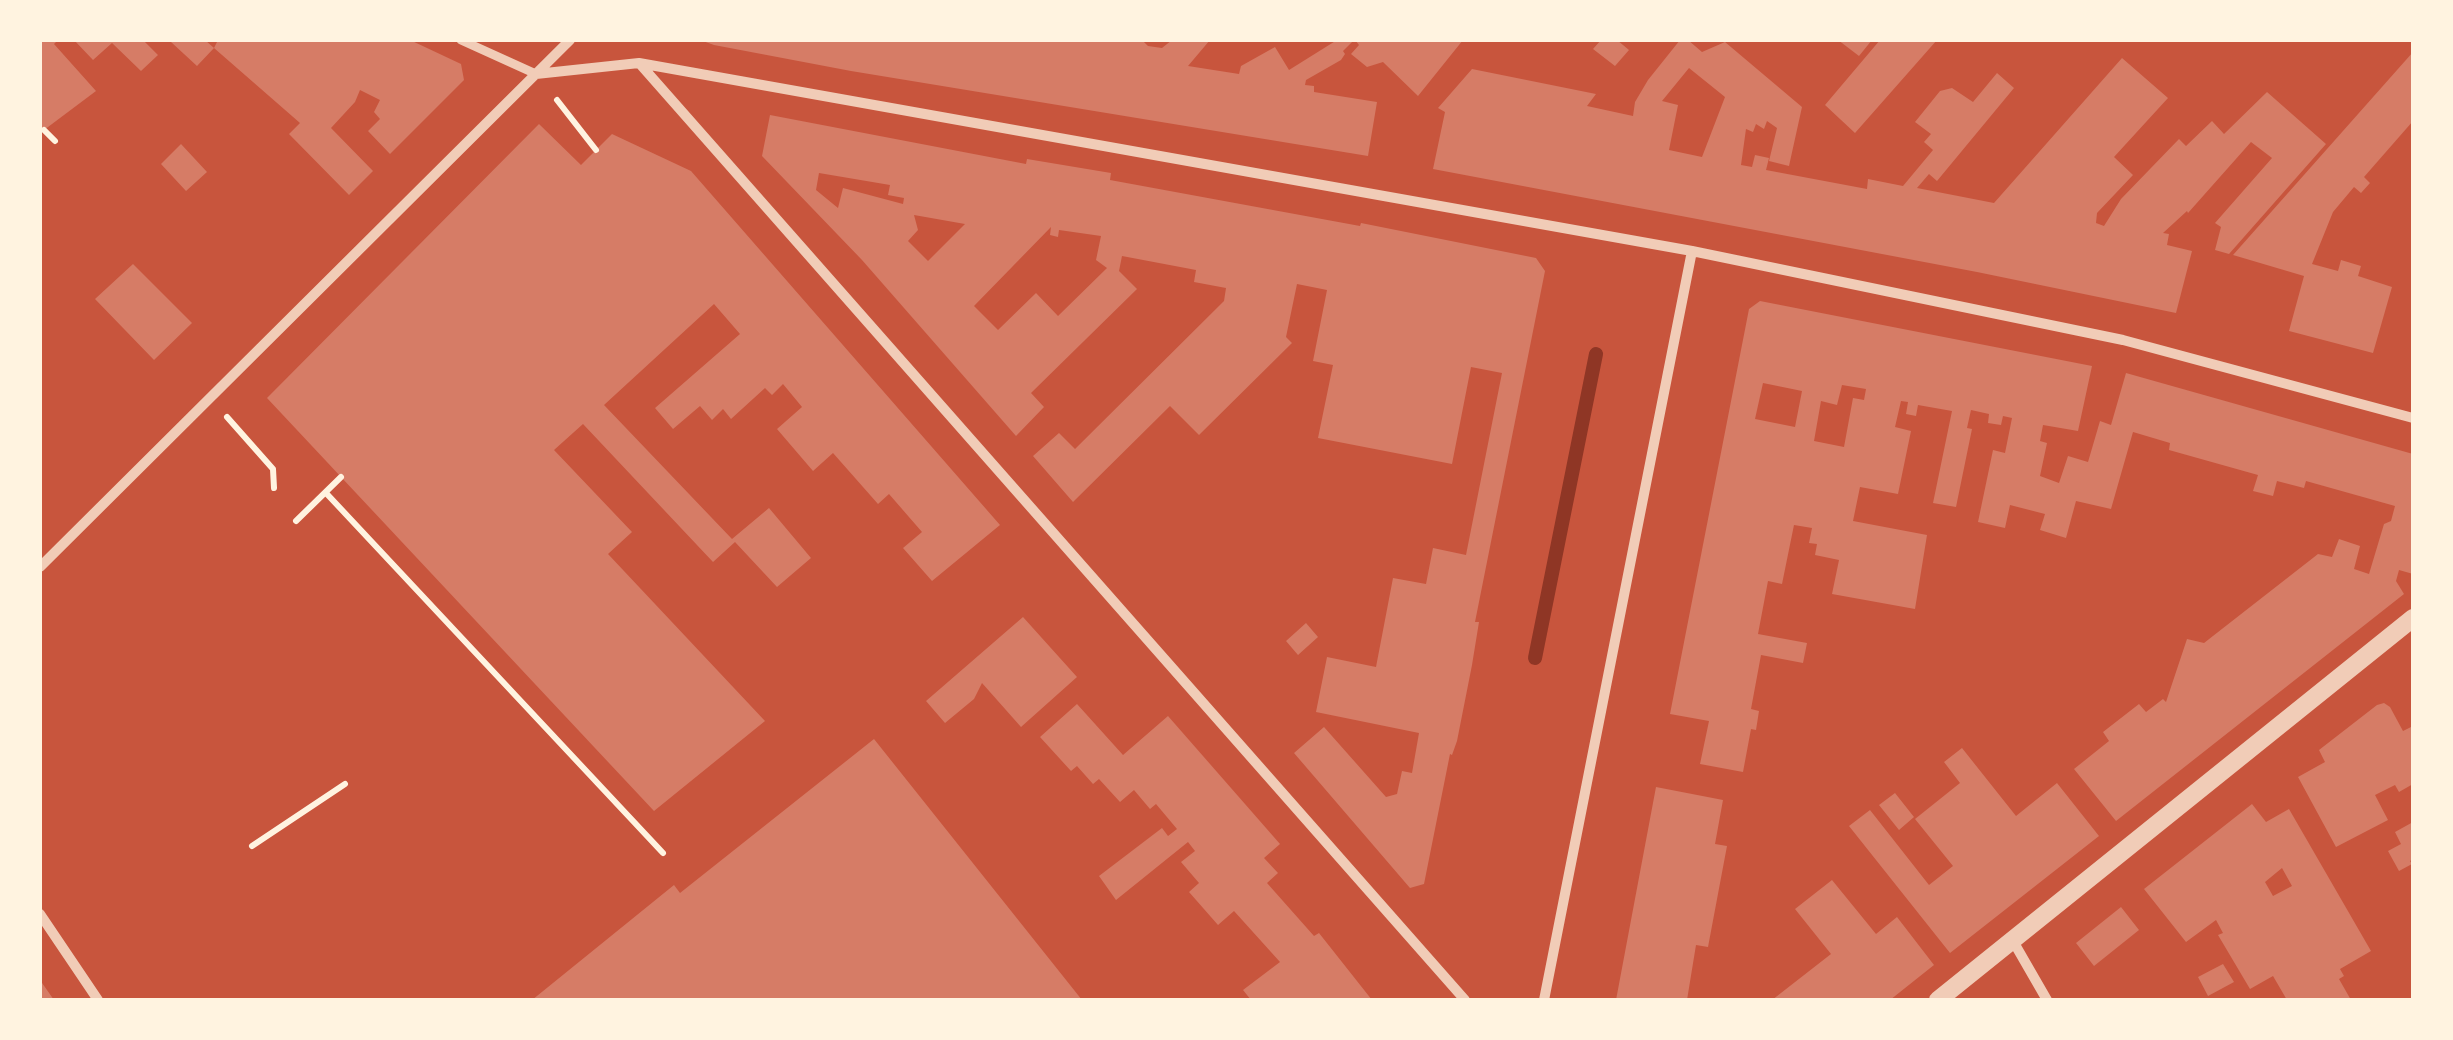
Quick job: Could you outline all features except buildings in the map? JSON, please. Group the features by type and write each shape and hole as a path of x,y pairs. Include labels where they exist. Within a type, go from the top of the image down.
{"street":[{"path":"462,40 536,74 640,63 1692,251 2136,342 2413,418"},
{"path":"40,567 570,40"},
{"path":"640,63 1465,1000"},
{"path":"1544,1000 1692,251"},
{"path":"1938,1000 2413,618"},
{"path":"40,914 98,1000"},
{"path":"2013,941 2047,1000"}],"path":[{"path":"536,74 596,150"},
{"path":"44,130 55,142"},
{"path":"209,397 273,468 274,488"},
{"path":"296,521 341,478"},
{"path":"326,493 663,853"},
{"path":"252,846 345,784"}],"waterway":[{"path":"1535,658 1596,354"}]}
